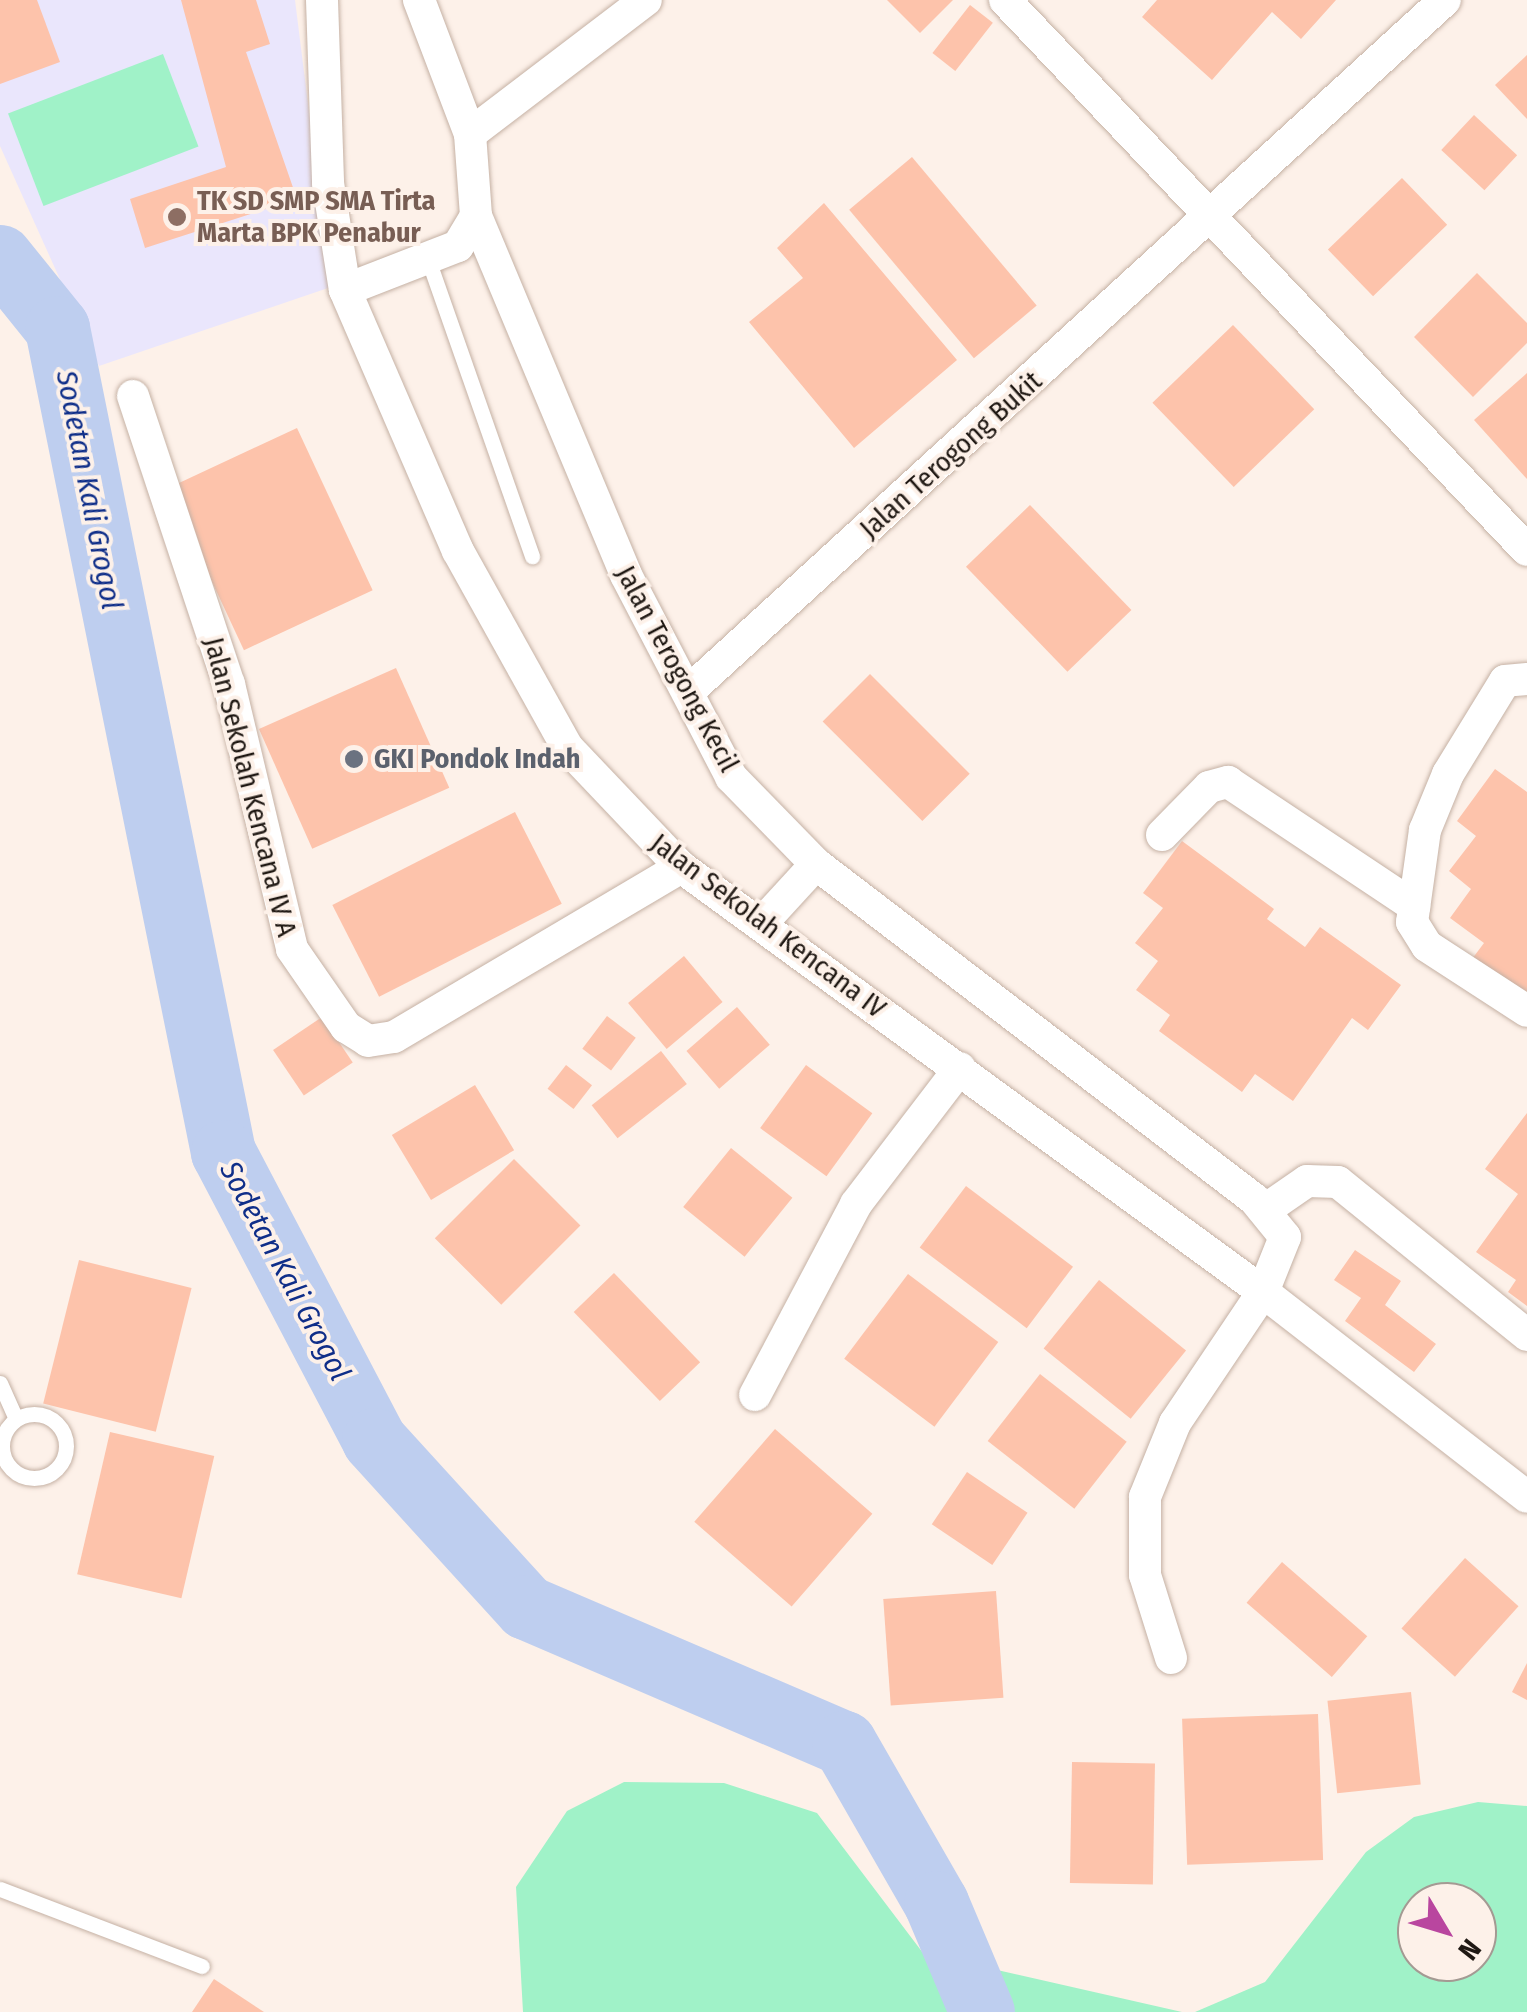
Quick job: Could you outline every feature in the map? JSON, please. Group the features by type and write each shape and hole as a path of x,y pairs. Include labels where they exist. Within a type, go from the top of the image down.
{"street":[{"name":"Jalan Sekolah Kencana IV","path":"322,0 328,182 344,290 458,551 530,685 604,791 681,867 1263,1292 1527,1498"},
{"name":"Jalan Terogong Kecil","path":"420,0 470,134 476,216 578,468 731,776 816,864 1265,1210"},
{"path":"470,134 646,0"},
{"path":"1006,0 1527,550"},
{"name":"Jalan Terogong Bukit","path":"689,692 1214,219 1446,0"},
{"path":"344,290 428,262 458,246 476,216"},
{"name":"Jalan Sekolah Kencana IV A","path":"133,396 229,684 292,949 346,1027 368,1041 394,1037 681,867"},
{"path":"1527,679 1504,681 1448,774 1425,830 1414,906 1416,938 1527,1011"},
{"path":"1162,835 1210,787 1228,782 1414,906"},
{"path":"762,923 816,864"},
{"path":"755,1395 856,1204 960,1068"},
{"path":"1171,1658 1146,1575 1145,1497 1174,1423 1263,1292 1285,1237 1265,1210 1307,1181 1338,1182 1527,1335"}],"lane":[{"path":"428,262 532,556"},
{"path":"0,1383 16,1420"},
{"path":"36,1414 60,1428 64,1458 51,1473 32,1479 7,1464 4,1435 16,1420 36,1414"},
{"path":"0,1889 202,1966"}],"shaded area":[{"name":"TK SD SMP SMA Tirta Marta BPK Penabur","path":"0,0 295,0 331,287 99,366 0,146"}],"green space":[{"path":"163,54 198,146 44,206 8,113"},
{"path":"624,1782 724,1783 817,1813 923,1953 1182,2012 523,2012 516,1887 567,1811"},
{"path":"1478,1802 1527,1806 1527,2012 1195,2012 1265,1982 1366,1852 1414,1817"}],"building":[{"path":"0,0 37,0 60,62 0,84"},
{"path":"181,0 256,0 270,44 246,52 297,199 145,248 130,199 226,167"},
{"path":"887,0 953,0 920,33"},
{"path":"1157,0 1336,0 1301,39 1272,12 1212,80 1142,17"},
{"path":"970,5 993,23 955,71 932,53"},
{"path":"1527,55 1527,119 1495,85"},
{"path":"1474,115 1517,155 1484,190 1441,150"},
{"path":"912,157 1037,306 974,358 849,210"},
{"path":"1402,178 1447,225 1373,296 1328,250"},
{"path":"824,203 957,360 854,448 749,322 803,278 777,248"},
{"path":"1477,273 1527,323 1527,343 1473,397 1414,337"},
{"path":"1233,325 1314,409 1234,487 1152,403"},
{"path":"1527,373 1527,479 1474,420"},
{"path":"297,428 373,590 244,650 168,488"},
{"path":"1030,505 1131,610 1067,672 966,567"},
{"name":"GKI Pondok Indah","path":"396,668 449,788 312,849 259,729"},
{"path":"870,674 970,774 922,821 823,721"},
{"path":"1495,769 1527,792 1527,999 1472,959 1484,943 1450,918 1471,889 1449,871 1476,836 1457,821"},
{"path":"515,812 562,904 379,997 332,905"},
{"path":"1182,841 1274,909 1267,919 1305,947 1320,927 1401,985 1368,1030 1352,1018 1293,1101 1255,1074 1242,1092 1159,1031 1170,1015 1136,990 1158,961 1135,943 1163,908 1143,893"},
{"path":"684,956 723,1002 667,1049 628,1003"},
{"path":"737,1007 770,1045 719,1089 686,1051"},
{"path":"607,1016 636,1038 611,1070 582,1049"},
{"path":"322,1017 353,1063 304,1096 273,1050"},
{"path":"661,1051 687,1084 618,1138 592,1105"},
{"path":"566,1065 592,1085 574,1109 548,1089"},
{"path":"806,1065 872,1113 826,1176 760,1128"},
{"path":"475,1085 514,1150 431,1200 392,1135"},
{"path":"1527,1113 1527,1306 1508,1292 1516,1280 1476,1252 1518,1194 1485,1169"},
{"path":"731,1148 792,1198 745,1257 683,1207"},
{"path":"514,1159 580,1225 501,1305 435,1238"},
{"path":"966,1186 1073,1267 1027,1328 920,1247"},
{"path":"1355,1250 1401,1281 1385,1305 1436,1344 1414,1372 1345,1321 1361,1298 1334,1280"},
{"path":"79,1260 192,1288 156,1432 43,1404"},
{"path":"614,1273 700,1362 660,1401 574,1312"},
{"path":"908,1274 998,1342 934,1427 844,1359"},
{"path":"1099,1280 1186,1350 1131,1419 1044,1348"},
{"path":"1040,1374 1127,1442 1074,1509 988,1441"},
{"path":"775,1429 872,1514 792,1606 694,1522"},
{"path":"110,1432 214,1456 181,1598 77,1574"},
{"path":"967,1472 1028,1513 992,1565 932,1524"},
{"path":"1465,1558 1519,1606 1455,1677 1401,1629"},
{"path":"1282,1562 1367,1636 1332,1677 1247,1603"},
{"path":"996,1591 1003,1698 891,1706 883,1599"},
{"path":"1527,1663 1527,1700 1512,1692"},
{"path":"1411,1692 1421,1784 1337,1793 1327,1701"},
{"path":"1318,1714 1323,1860 1187,1865 1182,1719"},
{"path":"1072,1762 1155,1763 1153,1884 1070,1883"},
{"path":"214,1979 264,2012 192,2012"}],"waterway":[{"name":"Sodetan Kali Grogol","path":"0,257 57,328 223,1152 374,1440 526,1607 844,1743 936,1903 982,2012"}],"place":[{"name":"TK SD SMP SMA Tirta Marta BPK Penabur","path":"177,217"},
{"name":"GKI Pondok Indah","path":"354,759"}]}
